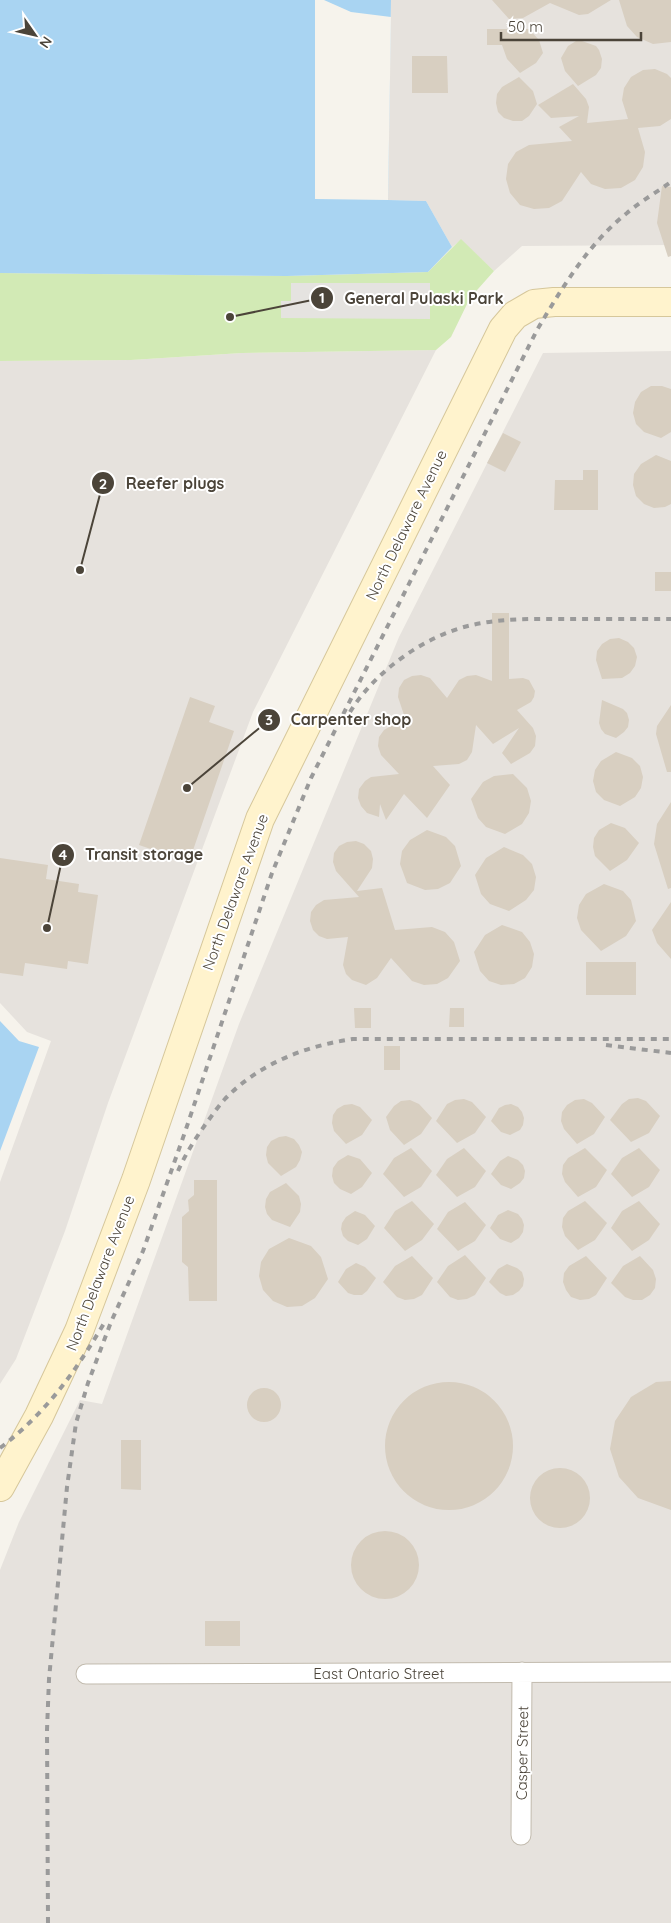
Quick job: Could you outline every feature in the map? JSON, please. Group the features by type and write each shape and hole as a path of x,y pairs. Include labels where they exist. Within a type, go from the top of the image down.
{"street":[{"name":"North Delaware Avenue","path":"0,1487 39,1416 79,1330 136,1180 260,819 503,329 515,315 534,304 554,302 671,302"},
{"name":"Casper Street","path":"521,1835 522,1672"},
{"name":"East Ontario Street","path":"86,1674 671,1672"}],"shaded area":[{"path":"391,0 671,0 671,245 522,246 494,271 461,240 452,247 426,201 388,200"},
{"path":"291,283 430,283 430,319 281,318 281,301 291,301"},
{"path":"436,350 253,712 108,1103 65,1231 16,1359 0,1384 0,1182 51,1041 27,1032 0,1003 0,361 131,360 242,353"},
{"path":"671,351 671,1923 0,1923 0,1570 19,1522 80,1400 102,1404 239,1024 399,637 543,353"}],"green space":[{"path":"461,239 494,271 470,298 451,337 436,350 242,353 131,360 0,361 0,273 287,276 428,272"}],"water":[{"path":"0,0 391,0 388,200 426,201 452,247 428,272 287,276 0,273"},
{"path":"0,1021 19,1041 39,1047 0,1151"}],"pier":[{"path":"315,0 324,0 351,12 391,17 388,200 315,199"}],"building":[{"path":"492,0 611,0 588,14 579,15 550,3 523,18 509,19"},
{"path":"619,0 671,0 671,42 653,44 637,37 627,26"},
{"path":"487,29 529,29 539,40 543,53 536,63 520,73 507,59 502,45 487,45"},
{"path":"576,41 596,46 602,59 601,68 596,75 578,86 565,71 561,58 568,46"},
{"path":"412,56 447,56 448,93 412,93"},
{"path":"655,69 667,74 671,78 671,119 660,126 638,128 645,152 643,167 635,180 621,188 605,189 591,184 581,172 562,201 549,208 534,209 520,205 510,193 506,179 508,164 516,152 529,145 572,141 559,127 579,116 551,118 538,105 573,84 586,99 589,107 587,123 628,119 622,100 624,88 631,77 643,70"},
{"path":"519,77 533,91 537,104 529,116 522,121 513,121 504,118 498,112 497,94 502,87"},
{"path":"662,186 671,187 671,256 668,257 657,223"},
{"path":"651,386 662,386 671,389 671,432 661,438 644,432 636,424 633,413 635,402 641,392"},
{"path":"503,433 521,442 505,472 487,463"},
{"path":"656,455 671,461 671,504 665,507 654,508 644,504 636,496 633,485 634,474 641,464"},
{"path":"583,470 598,470 598,510 554,510 555,480 583,480"},
{"path":"655,572 671,572 671,591 655,591"},
{"path":"492,613 509,613 509,679 523,678 529,680 535,691 531,702 517,710 533,728 536,736 535,746 530,753 511,764 502,753 519,728 493,744 476,725 472,752 467,760 459,764 433,766 450,785 427,818 404,794 386,820 380,804 379,817 367,813 361,806 358,798 359,789 365,781 371,777 399,774 381,755 378,746 379,737 384,730 405,718 398,697 399,688 404,680 412,676 421,675 430,678 447,698 459,680 467,676 476,675 492,681"},
{"path":"619,638 628,642 634,648 637,657 635,666 630,673 622,678 602,679 596,660 597,651 602,644 610,639"},
{"path":"190,697 215,706 209,722 234,731 189,862 139,845"},
{"path":"602,700 623,709 627,713 628,727 616,738 605,734 601,729 599,723"},
{"path":"671,705 671,772 667,772 656,734 657,726"},
{"path":"616,752 632,758 640,766 643,777 641,788 635,797 620,806 604,800 596,792 593,781 595,770 601,761"},
{"path":"513,774 527,788 531,801 529,813 522,824 505,834 486,827 478,818 471,799 483,782 494,776"},
{"path":"671,802 671,888 668,889 654,844 657,824"},
{"path":"611,823 625,828 639,843 627,860 610,871 595,856 593,847 594,838 599,830"},
{"path":"427,830 446,837 455,846 461,866 450,883 438,889 425,890 407,883 400,864 402,851 410,840"},
{"path":"356,841 364,844 371,851 373,859 372,868 357,891 382,888 395,930 432,927 445,932 454,942 460,961 448,978 437,984 424,985 412,981 391,958 377,978 366,985 352,980 346,974 343,965 348,937 327,939 319,936 313,930 310,921 311,912 316,905 324,900 359,897 336,871 333,862 334,853 339,846 347,842"},
{"path":"504,847 523,855 532,864 536,877 534,890 526,900 509,911 490,904 481,894 475,875 486,858"},
{"path":"0,858 48,865 46,879 79,884 78,892 98,895 88,964 68,961 67,969 25,963 23,976 0,973"},
{"path":"604,884 623,891 631,900 636,921 626,936 601,951 581,930 577,918 579,905 586,894"},
{"path":"671,902 671,959 657,943 652,930"},
{"path":"502,925 522,932 530,942 534,954 532,967 525,978 514,984 501,985 489,981 480,971 474,952 485,935"},
{"path":"586,962 636,962 636,995 586,995"},
{"path":"354,1008 371,1008 371,1028 355,1028"},
{"path":"450,1008 464,1008 464,1027 449,1027"},
{"path":"384,1046 400,1046 400,1070 384,1070"},
{"path":"638,1098 646,1101 660,1116 649,1133 631,1142 610,1120 622,1104 629,1099"},
{"path":"464,1099 472,1102 486,1117 475,1133 457,1143 436,1121 447,1104 455,1100"},
{"path":"584,1099 592,1103 605,1117 594,1134 577,1144 564,1129 561,1121 562,1112 567,1105 575,1100"},
{"path":"410,1100 419,1104 432,1118 421,1134 404,1145 390,1130 386,1117 394,1106 401,1101"},
{"path":"352,1104 360,1107 372,1120 362,1135 346,1144 334,1131 333,1115 337,1109 344,1105"},
{"path":"511,1104 518,1107 524,1118 520,1130 510,1135 501,1132 491,1121 499,1108"},
{"path":"286,1136 294,1139 302,1152 296,1167 281,1176 268,1163 267,1147 271,1141"},
{"path":"411,1148 432,1171 421,1187 404,1197 383,1174 394,1158"},
{"path":"464,1148 486,1171 475,1187 457,1197 436,1175 447,1159"},
{"path":"585,1148 607,1170 596,1187 578,1197 565,1182 562,1174 563,1165 568,1158"},
{"path":"639,1148 660,1170 649,1187 632,1197 611,1174 622,1158"},
{"path":"348,1155 360,1159 372,1173 362,1187 351,1194 340,1189 334,1183 332,1176 333,1168 338,1161"},
{"path":"508,1156 518,1160 523,1165 525,1171 524,1178 511,1189 501,1185 491,1174 500,1161"},
{"path":"194,1180 217,1180 217,1301 189,1301 188,1267 182,1262 182,1217 189,1211 188,1200 194,1195"},
{"path":"286,1183 299,1196 301,1204 300,1212 290,1227 272,1220 267,1214 265,1207 266,1199 270,1192"},
{"path":"412,1201 434,1224 422,1240 405,1251 384,1228 395,1211"},
{"path":"585,1201 607,1223 595,1240 578,1250 565,1236 562,1227 563,1218 568,1211"},
{"path":"639,1201 660,1224 649,1240 632,1251 611,1228 622,1211"},
{"path":"465,1202 486,1225 475,1241 458,1251 437,1229 448,1212"},
{"path":"508,1210 518,1214 524,1225 523,1232 519,1238 511,1243 500,1239 490,1228 498,1215"},
{"path":"355,1211 365,1215 375,1226 367,1239 358,1245 348,1241 343,1236 341,1229 346,1217"},
{"path":"289,1238 311,1246 321,1257 328,1279 315,1298 302,1306 287,1307 273,1301 263,1290 259,1276 261,1262 269,1249"},
{"path":"465,1255 486,1278 475,1295 467,1299 458,1300 450,1297 437,1282 448,1266"},
{"path":"412,1256 433,1278 422,1295 414,1299 405,1300 397,1297 383,1282 395,1266"},
{"path":"586,1256 607,1278 596,1295 589,1299 580,1300 571,1297 566,1290 563,1282 564,1273 569,1266"},
{"path":"640,1256 653,1270 656,1279 655,1288 650,1295 642,1300 633,1300 625,1297 611,1283 623,1266"},
{"path":"356,1263 365,1267 376,1278 362,1295 348,1293 338,1282 346,1269"},
{"path":"507,1264 522,1272 524,1279 523,1286 519,1291 513,1295 506,1296 489,1282 498,1269"},
{"path":"671,1381 671,1510 638,1498 619,1477 610,1449 615,1421 631,1397 656,1382"},
{"path":"449,1382 462,1383 474,1387 494,1401 508,1421 512,1433 512,1459 508,1471 494,1491 474,1505 462,1509 449,1510 436,1509 424,1505 404,1491 390,1471 386,1459 385,1446 386,1433 390,1421 404,1401 424,1387 436,1383"},
{"path":"264,1388 271,1389 276,1393 280,1398 280,1412 276,1417 271,1421 264,1422 257,1421 252,1417 248,1412 247,1405 248,1398 252,1393 257,1389"},
{"path":"121,1440 141,1440 141,1490 121,1489"},
{"path":"554,1468 566,1468 577,1473 585,1481 590,1492 588,1510 577,1523 566,1528 554,1528 543,1523 535,1515 530,1504 530,1492 535,1481 543,1473"},
{"path":"378,1531 392,1531 404,1536 414,1546 419,1558 419,1572 414,1584 404,1594 392,1599 378,1599 366,1594 356,1584 351,1572 351,1558 356,1546 366,1536"},
{"path":"205,1621 240,1621 240,1646 205,1646"}],"railway":[{"path":"48,1923 47,1730 49,1679 67,1487 76,1423 88,1383 111,1322 143,1251 272,873 311,778 546,314 577,267 600,238 632,209 671,182"},
{"path":"350,712 373,683 403,657 437,637 472,625 518,619 671,619"},
{"path":"178,1171 190,1147 205,1125 224,1100 237,1087 267,1067 317,1046 353,1039 670,1039"},
{"path":"606,1045 671,1053"},
{"path":"0,1448 32,1420 59,1390 106,1320"}],"place":[{"name":"General Pulaski Park","path":"230,317"},
{"name":"Reefer plugs","path":"80,570"},
{"name":"Carpenter shop","path":"187,788"},
{"name":"Transit storage","path":"47,928"}]}
